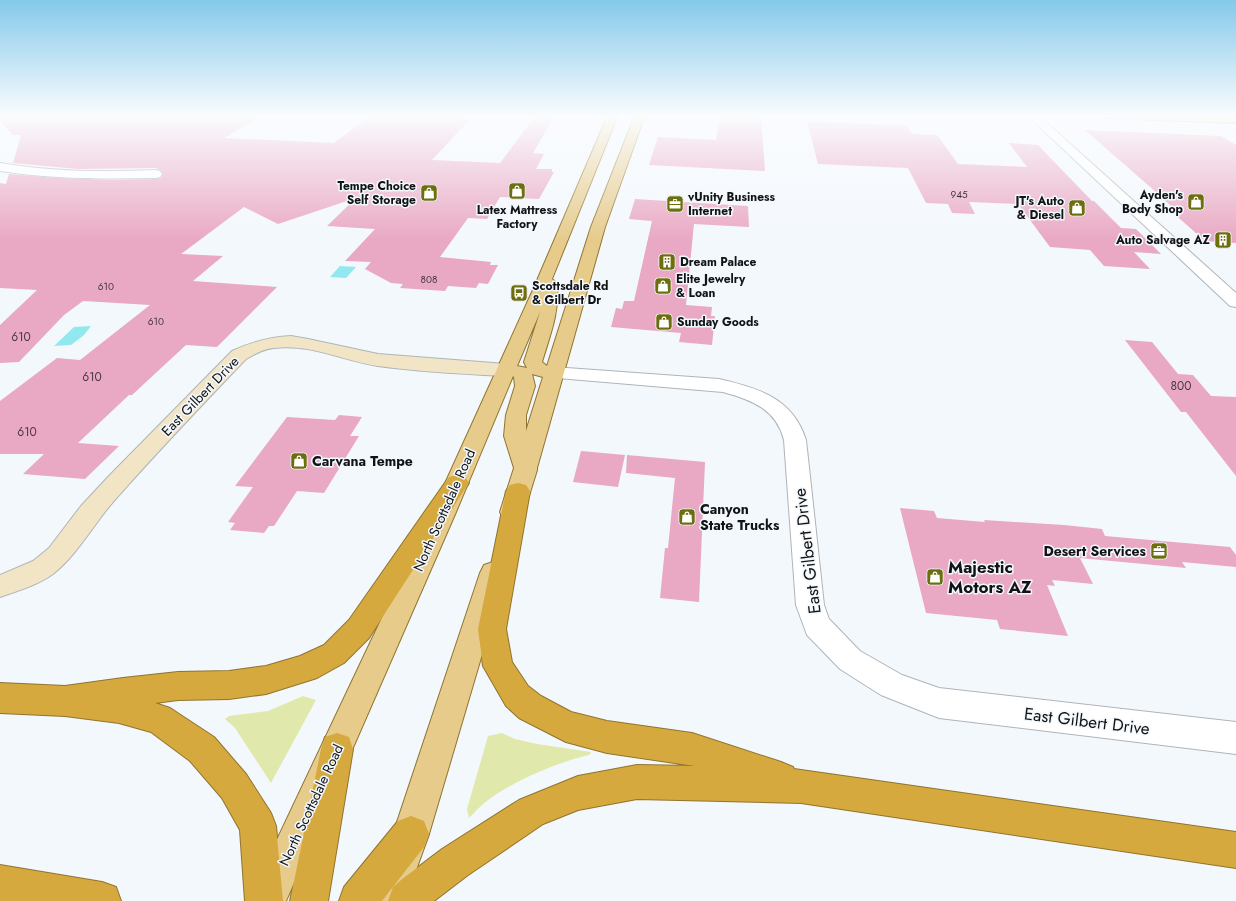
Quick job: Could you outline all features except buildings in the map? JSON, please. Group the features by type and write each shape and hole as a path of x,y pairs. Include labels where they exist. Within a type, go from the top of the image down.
{"highway":[{"path":"522,481 492,629 498,666 517,696 530,707 566,726 607,737 692,749 801,786"},
{"path":"65,701 123,692 162,688 229,685 266,680 306,668 334,654 359,628 457,483"},
{"path":"0,698 65,701 119,708 159,719 202,749 234,786 258,826 266,901"},
{"path":"309,901 337,748"},
{"path":"407,901 414,893 455,862 531,812 578,793 637,782 801,786 1236,850"},
{"path":"358,901 411,834"},
{"path":"0,884 102,901"}],"main road":[{"name":"North Scottsdale Road","path":"266,901 457,483 540,292 595,157"},
{"path":"386,901 411,834 522,481 553,373 598,227 624,157"},
{"path":"547,272 550,291 546,324 533,362 535,367 540,371 553,373"},
{"path":"506,370 522,373 524,377 525,386 516,415 515,436 522,481"}],"street":[{"path":"1078,157 1236,302"},
{"path":"0,168 37,173 70,175 156,174"},
{"name":"East Gilbert Drive","path":"0,586 29,575 54,559 90,512 117,482 239,355 254,347 280,341 304,342 373,359 506,370"},
{"name":"East Gilbert Drive","path":"553,373 719,385 735,388 752,395 774,408 786,419 795,440 810,604 817,626 850,660 892,685 939,703 1236,738"}],"green space":[{"path":"303,696 316,700 271,783 235,728 225,719 229,716 268,711"},
{"path":"502,733 515,739 537,744 591,752 589,755 550,767 510,786 485,803 469,818 467,809 488,736"}],"water":[{"path":"340,266 356,267 346,278 330,277"},
{"path":"91,326 84,335 71,345 54,346 74,327"}],"place":[{"name":"Latex Mattress Factory","path":"517,191"},
{"name":"Tempe Choice Self Storage","path":"429,193"},
{"name":"Ayden's Body Shop","path":"1196,202"},
{"name":"vUnity Business Internet","path":"675,204"},
{"name":"JT's Auto & Diesel","path":"1077,208"},
{"name":"Auto Salvage AZ","path":"1223,240"},
{"name":"Dream Palace","path":"667,262"},
{"name":"Elite Jewelry & Loan","path":"663,286"},
{"name":"Scottsdale Rd & Gilbert Dr","path":"519,293"},
{"name":"Sunday Goods","path":"664,322"},
{"name":"Carvana Tempe","path":"299,461"},
{"name":"Canyon State Trucks","path":"687,517"},
{"name":"Desert Services","path":"1159,551"},
{"name":"Majestic Motors AZ","path":"935,577"}]}
